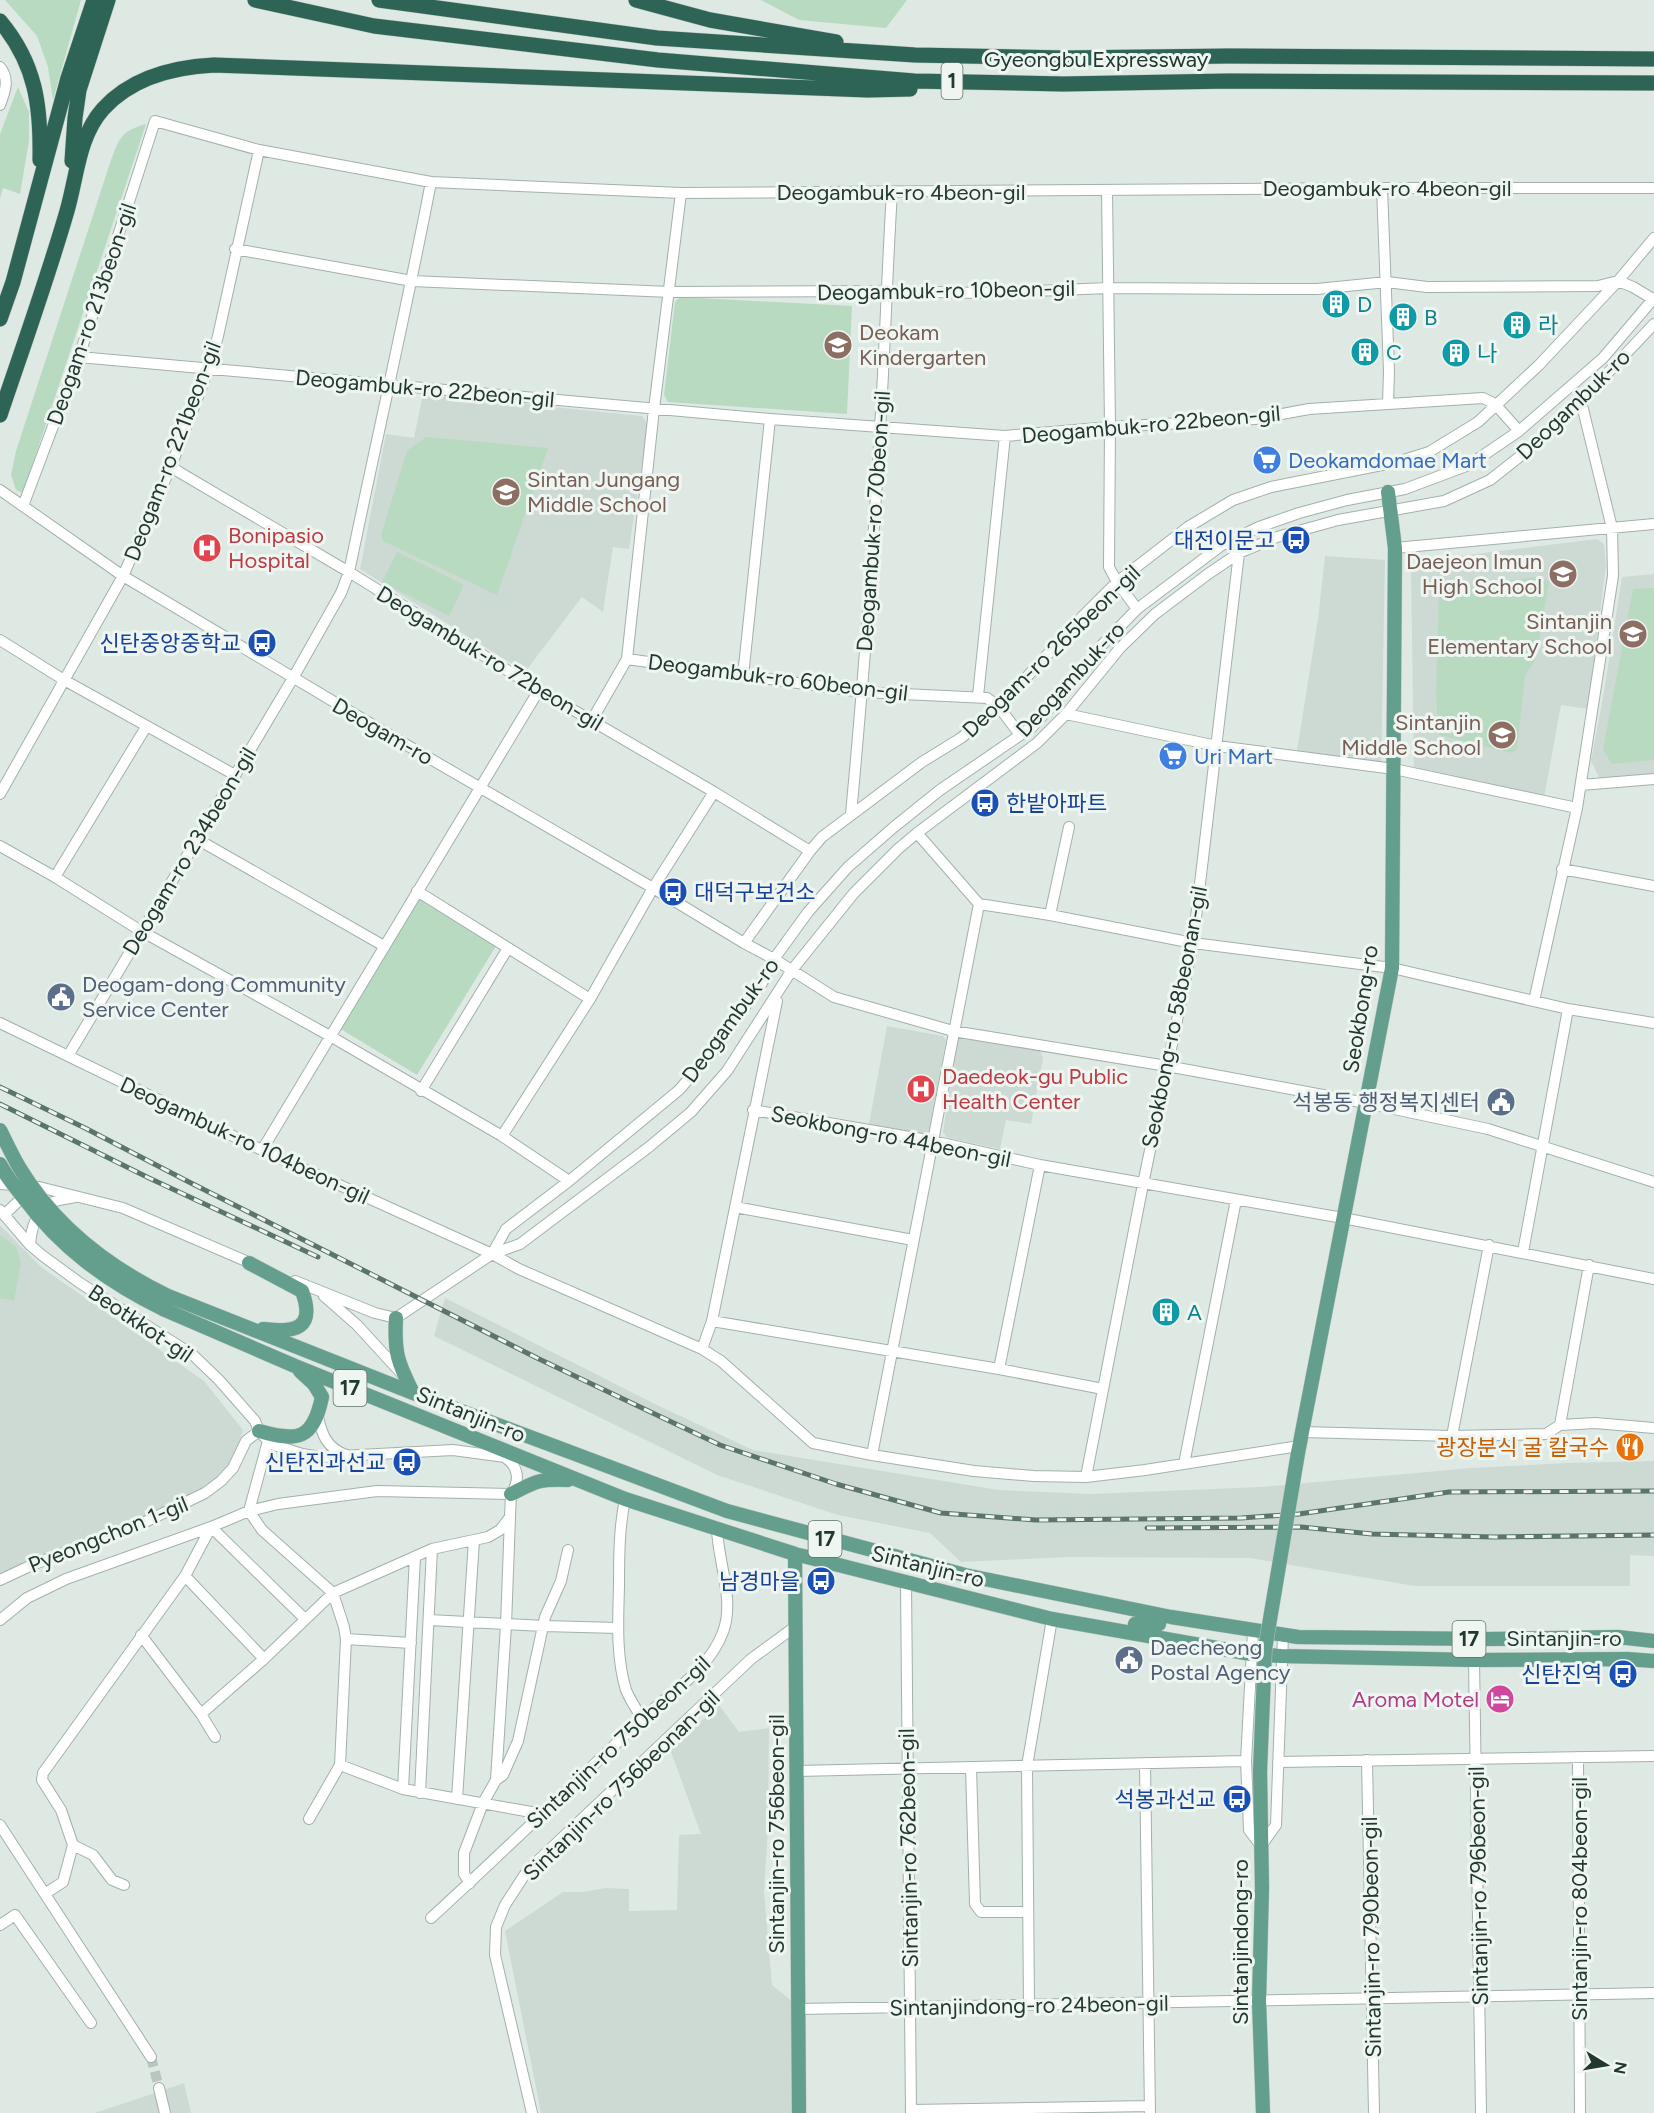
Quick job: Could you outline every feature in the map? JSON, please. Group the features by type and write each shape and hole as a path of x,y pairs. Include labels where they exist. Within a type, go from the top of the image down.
{"highway":[{"path":"0,319 13,282 68,78 94,0"},
{"path":"67,209 72,175 77,99 108,0"},
{"name":"Gyeongbu Expressway","path":"255,0 374,27 658,60 914,81 1063,84 1229,81 1654,83"},
{"name":"Gyeongbu Expressway","path":"379,0 657,38 946,56 1654,59"},
{"path":"636,0 710,20 853,44 946,56"},
{"path":"0,21 19,47 35,87 41,136 38,189"},
{"path":"0,415 67,209 85,140 95,119 116,96 128,88 180,68 229,65 868,90 1063,84"}],"main road":[{"name":"Seokbong-ro","path":"1299,1444 1392,969 1395,548 1388,492"},
{"name":"17","path":"0,1130 19,1167 45,1204 76,1236 166,1303"},
{"name":"17","path":"0,1164 33,1211 67,1247 99,1273 135,1295 166,1303"},
{"path":"244,1326 290,1330 300,1327 308,1310 302,1291 249,1263"},
{"name":"Sintanjin-ro","path":"166,1303 244,1326 413,1394 727,1511 965,1575 1155,1614 1298,1637 1488,1639 1618,1637 1654,1641"},
{"name":"Sintanjin-ro","path":"166,1303 295,1366 625,1499 795,1554 1052,1619 1251,1654 1474,1660 1627,1659 1654,1661"},
{"path":"396,1318 394,1343 399,1365 413,1394"},
{"path":"267,1439 302,1434 318,1417 322,1397 314,1384 295,1366"},
{"name":"Sintanjindong-ro","path":"1263,2113 1260,2001 1260,1770 1265,1648 1299,1444"},
{"path":"511,1494 530,1483 543,1479 578,1480"},
{"name":"Sintanjin-ro 756beon-gil","path":"795,1554 799,2113"},
{"path":"1115,1630 1137,1624 1154,1627 1159,1624 1155,1614"}],"street":[{"path":"0,105 6,88 3,70"},
{"name":"Deogambuk-ro 4beon-gil","path":"156,121 259,150 431,182 681,193 1654,188"},
{"name":"Deogam-ro 213beon-gil","path":"22,506 79,357 156,121"},
{"name":"Deogam-ro 221beon-gil","path":"0,794 123,576 171,465 209,368 218,336 235,249 259,150"},
{"name":"Deogam-ro 234beon-gil","path":"68,1056 293,678 341,593 349,572 431,182"},
{"path":"1382,188 1387,282 1388,404"},
{"path":"1107,190 1109,567 1137,609"},
{"name":"Deogambuk-ro 70beon-gil","path":"851,814 862,692 880,426 885,291 892,192"},
{"path":"592,720 627,659 654,409 681,193"},
{"name":"Deogam-ro 265beon-gil","path":"744,943 822,837 921,762 961,738 999,707 1117,582 1188,527 1233,500 1271,487 1397,462 1429,452 1478,422 1539,365 1654,238"},
{"name":"Deogambuk-ro 10beon-gil","path":"235,249 412,281 670,292 981,293 1109,288 1306,289 1387,282 1428,287 1598,286 1617,281"},
{"path":"1617,281 1634,287 1654,299"},
{"name":"Deogambuk-ro","path":"492,1254 506,1229 569,1181 679,1090 713,1051 762,983 774,959 808,912 848,867 894,826 940,790 1032,726 1059,698 1100,647 1137,609 1222,545 1259,527 1347,500 1405,489 1469,465 1519,431 1603,358 1654,299"},
{"name":"Deogambuk-ro","path":"396,1318 492,1254 520,1244 649,1147 691,1112 727,1071 792,970 854,893 917,833 1037,743 1066,714 1120,648 1155,614 1239,553 1277,537 1338,520 1444,501 1490,480 1533,446 1581,401 1654,324"},
{"name":"Deogambuk-ro 22beon-gil","path":"79,357 770,419 1005,436 1110,427 1255,419 1309,409 1483,398 1496,404"},
{"path":"1534,1001 1581,785 1613,576 1612,528 1581,401"},
{"path":"1496,404 1519,431"},
{"path":"743,676 770,419"},
{"path":"978,696 1005,436"},
{"name":"Deogambuk-ro 72beon-gil","path":"171,465 539,690 810,851"},
{"name":"Deogam-ro","path":"0,490 123,576 774,959 834,997 953,1031 1167,1066 1488,1128 1654,1182"},
{"path":"1395,548 1654,524"},
{"name":"Seokbong-ro 58beonan-gil","path":"1086,1477 1192,943 1239,553"},
{"path":"0,640 146,728 235,776"},
{"name":"Deogambuk-ro 60beon-gil","path":"627,659 862,692 978,696 987,698 999,707 1020,735"},
{"path":"262,1150 539,690"},
{"path":"1066,714 1217,746 1394,769 1576,808"},
{"path":"55,877 146,728"},
{"path":"1581,785 1654,779"},
{"path":"502,1136 590,999 653,888 714,792"},
{"path":"1050,915 1069,827"},
{"path":"917,833 978,904 1050,915 1192,943 1392,969 1568,1009 1654,1023"},
{"path":"197,839 384,946"},
{"path":"0,846 55,877 141,931 330,1035 421,1091 502,1136 569,1181"},
{"path":"1562,870 1654,886"},
{"path":"417,891 590,999"},
{"path":"872,1455 978,904"},
{"path":"421,1091 508,948"},
{"name":"Seokbong-ro 44beon-gil","path":"779,993 753,1110 933,1141 1040,1165 1143,1184 1489,1245 1654,1279"},
{"path":"1523,1252 1568,1009"},
{"name":"Deogambuk-ro 104beon-gil","path":"0,1023 262,1150 492,1254 519,1269 702,1349 721,1361 813,1443 974,1471 1086,1477 1184,1464 1299,1444 1452,1436 1546,1434 1560,1425 1595,1424 1654,1428"},
{"path":"702,1349 712,1321 753,1110"},
{"name":"Seokbong-ro 44beon-gil","path":"999,1369 1040,1165"},
{"path":"0,1184 39,1187 123,1208 249,1263 375,1313 396,1318"},
{"path":"2,1212 25,1194 39,1187"},
{"path":"30,1245 31,1229 41,1212 51,1203 77,1197"},
{"path":"1184,1464 1236,1200"},
{"path":"735,1207 913,1240"},
{"name":"Beotkkot-gil","path":"2,1212 30,1245 80,1283 193,1355 219,1380 255,1421 267,1439"},
{"path":"1452,1436 1489,1245"},
{"path":"1560,1425 1589,1265"},
{"path":"317,1290 357,1324 405,1377"},
{"path":"712,1321 999,1369 1103,1389"},
{"path":"318,1417 321,1433 329,1445 344,1455 352,1456"},
{"path":"309,1819 340,1765 346,1639 333,1593 262,1530 249,1511 267,1439 302,1454 322,1457 453,1450 502,1456 538,1464"},
{"name":"Pyeongchon 1-gil","path":"0,1580 32,1565 143,1523 205,1493 233,1468 246,1441 267,1439"},
{"path":"496,1780 506,1625 511,1494 517,1485 517,1471 511,1461 502,1456"},
{"path":"0,1620 27,1598 66,1579 249,1511 291,1501 377,1491 511,1494"},
{"path":"625,1499 621,1517 618,1628 620,1660 626,1690 642,1718"},
{"path":"201,1714 264,1659 333,1593 432,1548 488,1537 500,1530 510,1517"},
{"path":"46,1893 63,1882 73,1845 61,1810 42,1780 43,1773 185,1576 211,1527"},
{"path":"211,1527 305,1619"},
{"name":"Sintanjin-ro 750beon-gil","path":"431,1918 642,1718 701,1668 714,1651 723,1631 727,1613 717,1529"},
{"path":"457,1799 474,1540"},
{"path":"420,1793 432,1548"},
{"path":"470,1883 464,1874 464,1853 483,1803 496,1780 503,1774 518,1742 545,1617 561,1581 567,1550"},
{"path":"403,1790 415,1557"},
{"path":"185,1576 264,1659"},
{"name":"Sintanjin-ro 762beon-gil","path":"906,1583 911,2111"},
{"path":"1029,2005 1028,1766 1052,1619"},
{"path":"429,1620 618,1628"},
{"name":"Sintanjin-ro 756beonan-gil","path":"532,2113 495,1955 496,1927 505,1905 527,1870 751,1659 796,1626"},
{"path":"1253,1631 1246,1761 1249,1830 1261,1846 1276,1825 1283,1635"},
{"path":"141,1635 201,1714 215,1737"},
{"path":"346,1639 411,1643"},
{"name":"Sintanjin-ro 796beon-gil","path":"1474,1660 1482,2113"},
{"path":"1278,1762 1654,1756"},
{"name":"Sintanjin-ro 804beon-gil","path":"1578,1757 1580,2113"},
{"name":"Sintanjin-ro 790beon-gil","path":"1367,1760 1374,2113"},
{"path":"797,1771 1246,1761"},
{"path":"911,2111 1149,2109 1145,1763"},
{"path":"340,1765 403,1790 542,1814"},
{"path":"971,1767 975,1904 981,1912 1028,1912"},
{"path":"0,1825 151,2057"},
{"path":"73,1845 93,1855 112,1880 124,1884"},
{"path":"0,1925 15,1915 91,2023"},
{"name":"Sintanjindong-ro 24beon-gil","path":"798,2009 1654,1993"},
{"path":"159,2088 165,2113"}],"shaded area":[{"name":"Sintan Jungang Middle School","path":"423,394 642,416 648,425 629,549 613,547 603,612 582,597 525,672 360,569 386,434 414,438"},
{"path":"1597,539 1604,544 1606,565 1588,709 1561,705 1544,798 1414,775 1411,569 1419,561"},
{"path":"1325,556 1385,560 1381,770 1296,757 1318,619"},
{"name":"Sintanjin Elementary School","path":"1654,574 1654,774 1600,779 1591,761 1622,577"},
{"path":"887,1026 943,1036 946,1040 929,1131 925,1135 869,1124"},
{"path":"962,1037 1040,1051 1043,1058 1031,1124 1006,1120 1000,1149 948,1138 943,1132 958,1039"},
{"path":"0,1225 41,1267 204,1381 243,1430 238,1447 220,1480 174,1507 0,1573"},
{"path":"445,1298 659,1406 753,1450 999,1490 1089,1494 1261,1487 1471,1468 1654,1461 1654,1556 1630,1555 1630,1586 1415,1586 1250,1558 1069,1557 961,1562 930,1533 838,1515 717,1475 434,1336"},
{"path":"719,1705 739,1732 769,1728 768,1828 764,1891 772,1985 794,2003 795,2113 541,2113 505,1931 563,1892 584,1892 605,1888 629,1889 629,1911 677,1910 679,1835 701,1834 670,1749"},
{"path":"184,2083 191,2113 94,2113 122,2104"}],"green space":[{"path":"5,0 81,0 53,100 48,67 37,36"},
{"path":"761,0 907,0 886,28 799,20"},
{"path":"18,87 29,112 29,141 20,194 3,188 0,198 0,134"},
{"path":"146,124 23,493 16,490 11,475 16,451 110,163 122,137 131,130"},
{"path":"680,297 852,306 847,414 668,402 664,395 675,302"},
{"path":"426,437 548,448 497,595 383,541 381,535 407,451"},
{"path":"397,552 464,585 449,616 382,582"},
{"path":"1538,577 1549,582 1536,658 1525,676 1517,749 1512,753 1439,735 1436,695 1439,589"},
{"name":"Sintanjin Elementary School","path":"1654,588 1654,760 1612,764 1603,750 1633,589"},
{"path":"418,898 496,946 417,1075 339,1028"},
{"path":"0,1235 16,1247 21,1263 14,1301 0,1298"}],"tunnel":[{"path":"151,2057 159,2088"}],"railway":[{"path":"0,1087 537,1358 720,1445 836,1484 941,1513 1036,1520 1241,1518 1299,1514 1449,1492 1654,1491"},
{"path":"0,1104 149,1178 318,1257"},
{"path":"1147,1528 1301,1527 1372,1534 1494,1537 1654,1535"}],"place":[{"name":"D","path":"1336,304"},
{"name":"B","path":"1403,317"},
{"name":"라","path":"1517,325"},
{"name":"Deokam Kindergarten","path":"838,345"},
{"name":"C","path":"1365,352"},
{"name":"나","path":"1456,353"},
{"name":"Deokamdomae Mart","path":"1267,460"},
{"name":"Sintan Jungang Middle School","path":"506,492"},
{"name":"대전이문고","path":"1296,540"},
{"name":"Bonipasio Hospital","path":"207,548"},
{"name":"Daejeon Imun High School","path":"1563,574"},
{"name":"Sintanjin Elementary School","path":"1633,634"},
{"name":"신탄중앙중학교","path":"262,643"},
{"name":"Sintanjin Middle School","path":"1502,735"},
{"name":"Uri Mart","path":"1173,756"},
{"name":"한밭아파트","path":"985,803"},
{"name":"대덕구보건소","path":"673,892"},
{"name":"Deogam-dong Community Service Center","path":"61,997"},
{"name":"Daedeok-gu Public Health Center","path":"921,1089"},
{"name":"석봉동 행정복지센터","path":"1501,1102"},
{"name":"A","path":"1166,1312"},
{"name":"광장분식 굴 칼국수","path":"1630,1447"},
{"name":"신탄진과선교","path":"407,1462"},
{"name":"남경마을","path":"821,1581"},
{"name":"Daecheong Postal Agency","path":"1129,1660"},
{"name":"신탄진역","path":"1623,1674"},
{"name":"Aroma Motel","path":"1500,1699"},
{"name":"석봉과선교","path":"1237,1799"}]}
